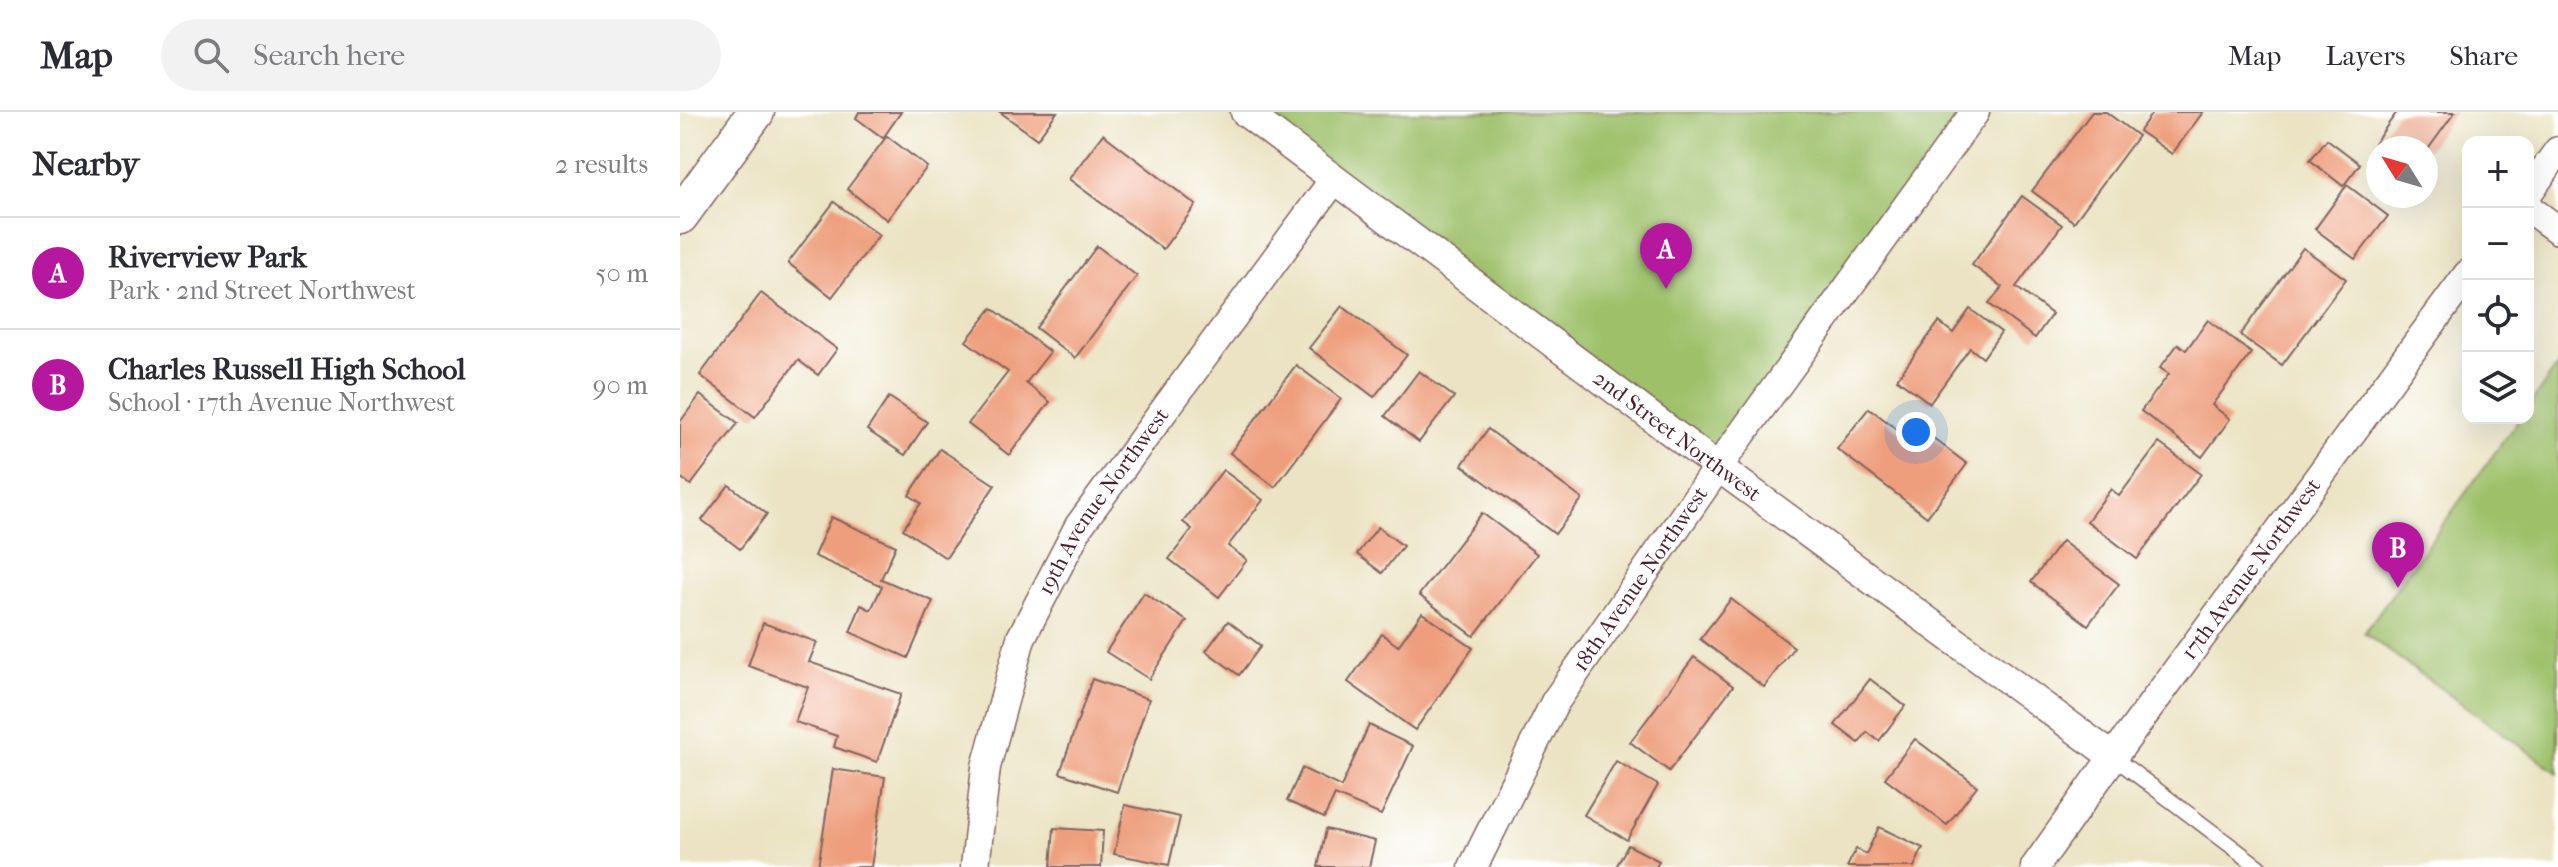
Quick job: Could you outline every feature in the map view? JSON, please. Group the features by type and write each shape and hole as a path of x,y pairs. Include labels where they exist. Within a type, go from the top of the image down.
{"street":[{"path":"684,203 756,112"},
{"name":"2nd Street Northwest","path":"1245,112 1333,181 2113,757"},
{"name":"18th Avenue Northwest","path":"1473,867 1555,702 1718,467 1975,112"},
{"path":"2534,185 2558,151"},
{"name":"19th Avenue Northwest","path":"975,867 986,767 1021,638 1079,526 1333,181"},
{"path":"2534,212 2558,230"},
{"name":"17th Avenue Northwest","path":"2035,867 2464,280"}],"lane":[{"path":"2113,757 2259,867"}],"green space":[{"path":"1252,112 1975,112 1718,467"},
{"path":"2558,365 2558,773 2364,633 2516,424 2534,424 2534,399"}],"building":[{"path":"859,112 901,112 883,138 856,118"},
{"path":"1000,112 1057,112 1037,139"},
{"path":"2092,112 2106,112 2138,136 2074,222 2032,191"},
{"path":"2153,112 2203,112 2172,154 2139,131"},
{"path":"2397,112 2455,112 2438,136 2380,136"},
{"path":"1103,134 1196,205 1163,249 1069,179"},
{"path":"887,136 927,167 887,220 847,189"},
{"path":"2327,139 2360,164 2343,186 2310,160"},
{"path":"2347,185 2366,199 2366,208 2377,208 2388,216 2355,259 2315,229"},
{"path":"2022,196 2062,225 2016,287 2052,314 2035,338 1989,304 2002,287 1972,265"},
{"path":"834,202 879,235 832,297 788,263"},
{"path":"1097,246 1137,276 1075,358 1036,328"},
{"path":"2303,248 2346,279 2282,365 2240,335"},
{"path":"761,293 837,349 818,375 798,360 755,417 700,375"},
{"path":"1342,306 1407,355 1374,397 1309,348"},
{"path":"992,308 1050,352 1026,383 1050,402 1009,455 968,424 1008,372 966,341"},
{"path":"1970,309 2001,332 1983,358 1970,348 1930,403 1897,379 1939,322 1953,333"},
{"path":"2208,320 2251,353 2212,405 2230,419 2202,457 2141,411 2169,374 2160,368 2178,344 2186,350"},
{"path":"1296,365 1341,399 1275,487 1230,453"},
{"path":"1419,371 1454,397 1419,442 1385,416"},
{"path":"700,395 738,423 691,485 680,477 680,422"},
{"path":"889,397 927,422 905,455 867,430"},
{"path":"1869,408 1915,443 1924,431 1967,464 1927,517 1837,449"},
{"path":"1488,429 1582,499 1555,534 1462,465"},
{"path":"2159,443 2201,474 2137,559 2087,521 2111,489 2119,496"},
{"path":"940,449 995,485 946,558 903,529 921,503 909,495"},
{"path":"1223,470 1263,500 1228,546 1247,560 1219,597 1169,559 1192,529 1183,522"},
{"path":"729,485 767,514 740,549 702,520"},
{"path":"1482,513 1537,554 1474,636 1419,595"},
{"path":"831,517 896,546 881,579 933,601 908,658 850,632 861,605 871,610 882,586 814,556"},
{"path":"1378,527 1403,546 1382,573 1357,554"},
{"path":"2062,541 2119,584 2088,625 2031,582"},
{"path":"1144,593 1187,621 1149,679 1106,652"},
{"path":"1731,599 1794,647 1764,687 1700,639"},
{"path":"1422,613 1473,648 1415,730 1348,682 1382,634 1398,646"},
{"path":"1228,621 1261,646 1239,675 1206,651"},
{"path":"763,623 817,642 809,662 901,694 877,762 834,747 837,736 795,722 808,687 748,666"},
{"path":"1694,657 1733,686 1669,771 1630,742"},
{"path":"1092,679 1149,699 1117,792 1060,773"},
{"path":"1870,679 1905,706 1879,741 1867,732 1859,743 1835,725"},
{"path":"1369,725 1413,746 1381,815 1335,795 1324,818 1287,801 1302,768 1341,787"},
{"path":"1915,739 1977,786 1947,825 1885,778"},
{"path":"1616,761 1658,785 1627,840 1584,815"},
{"path":"833,769 885,777 871,867 818,867"},
{"path":"1125,805 1180,817 1169,865 1114,854"},
{"path":"1879,827 1923,848 1914,867 1847,867 1856,849 1866,854"},
{"path":"1054,828 1103,831 1101,867 1051,867"},
{"path":"1326,829 1375,841 1369,867 1318,867"},
{"path":"1628,845 1659,861 1656,867 1616,867"}],"place":[{"name":"Riverview Park","path":"1666,289"},
{"name":"Charles Russell High School","path":"2398,588"}]}
